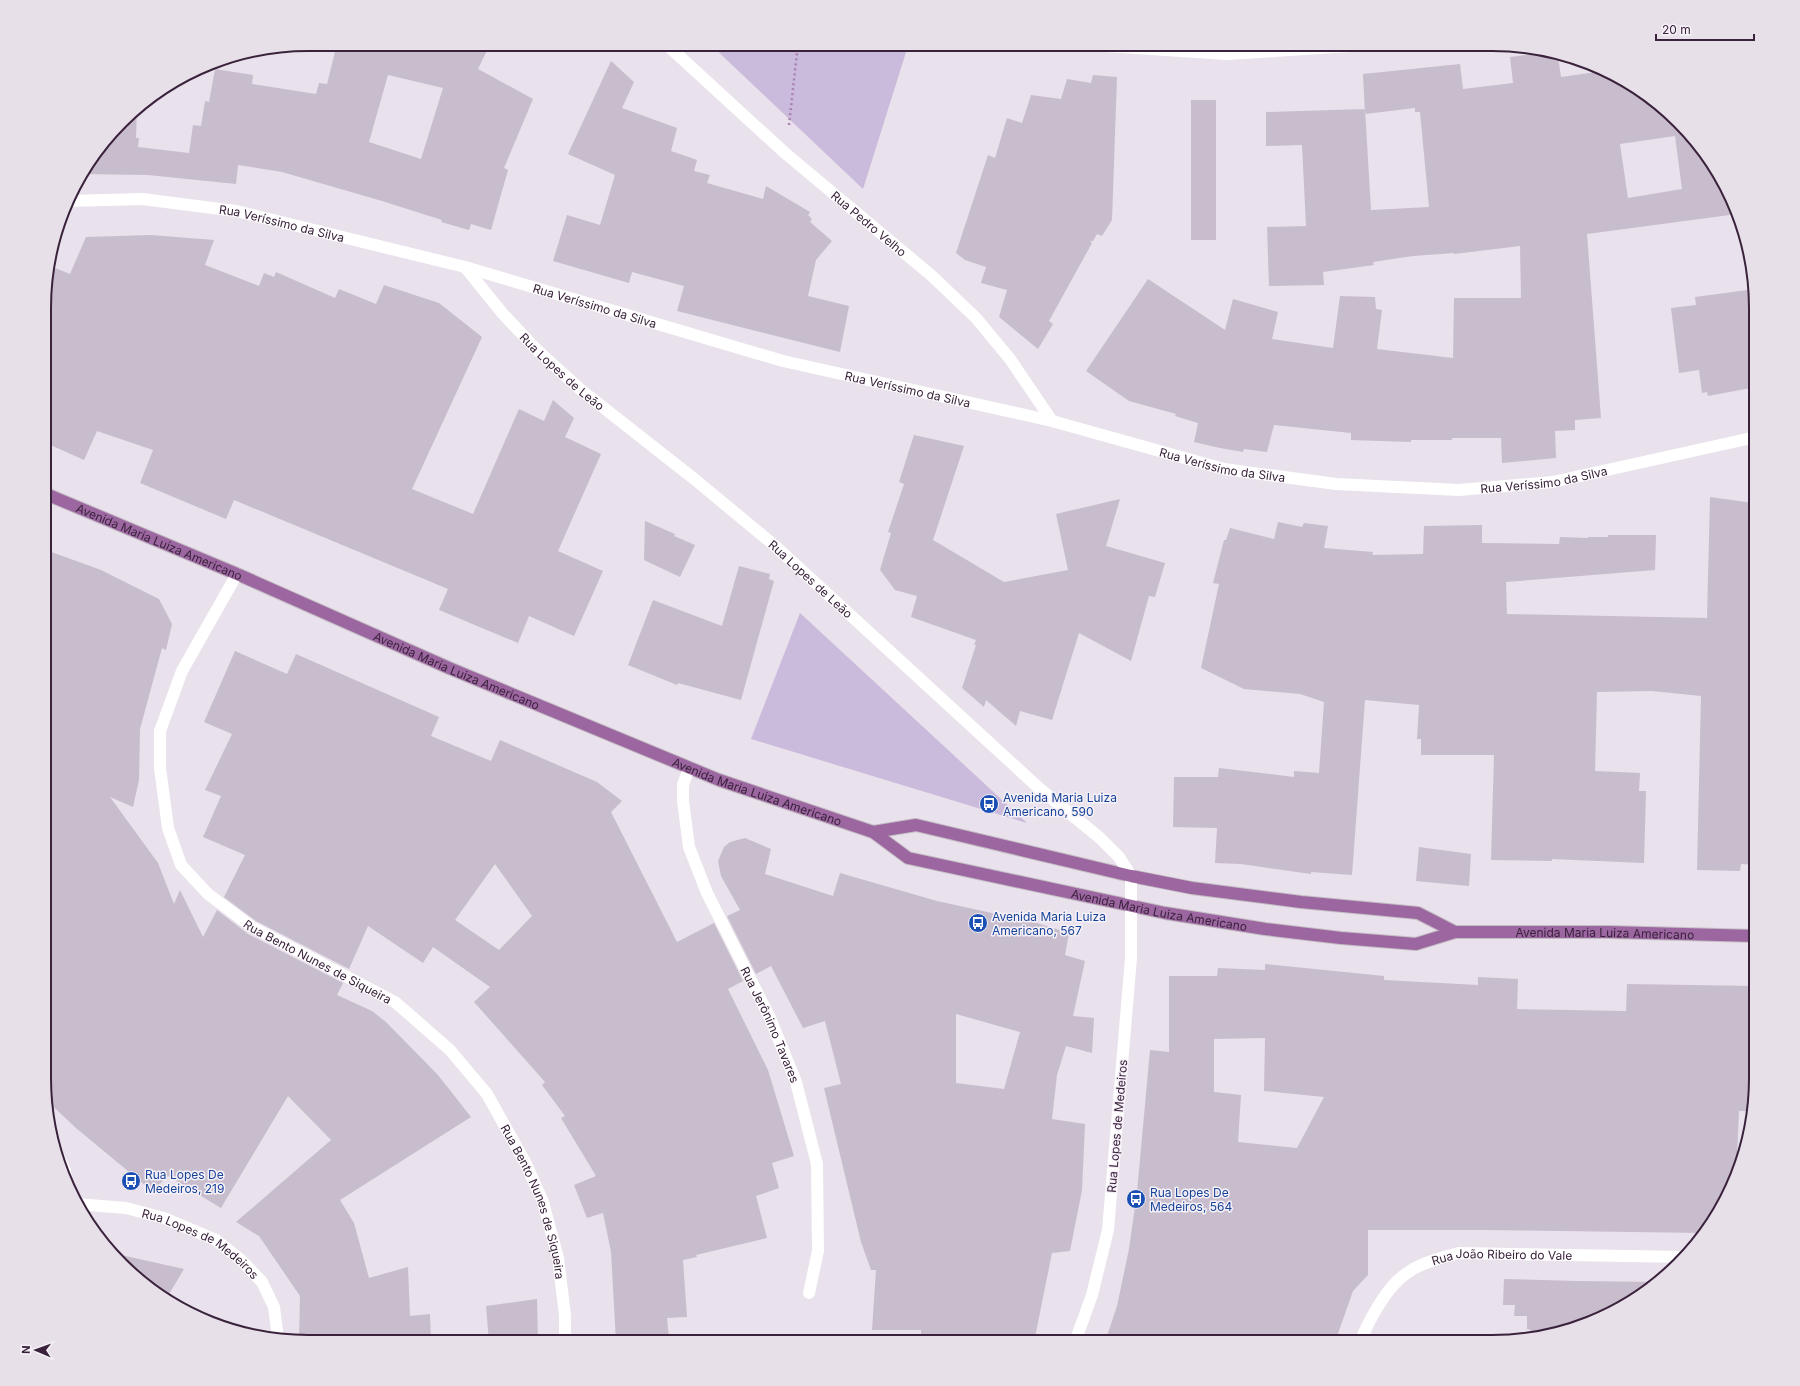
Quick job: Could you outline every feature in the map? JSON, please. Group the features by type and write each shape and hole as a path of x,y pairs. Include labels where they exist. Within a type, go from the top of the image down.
{"main road":[{"name":"Avenida Maria Luiza Americano","path":"51,496 237,574 449,668 689,768 719,780 873,832 908,858 1165,913 1265,929 1371,940 1416,944 1455,932 1609,932 1749,936"},
{"name":"Avenida Maria Luiza Americano","path":"873,832 916,825 1131,876 1192,888 1301,902 1418,913 1455,932"}],"street":[{"name":"Rua Pedro Velho","path":"674,51 785,153 932,276 976,318 1010,359 1052,421"},
{"path":"1181,51 1227,54 1274,51"},
{"name":"Rua Veríssimo da Silva","path":"74,201 142,199 236,211 465,266 783,361 1052,421 1224,469 1336,484 1459,490 1553,482 1749,439"},
{"name":"Rua Lopes de Leão","path":"465,266 503,314 538,350 581,390 693,478 774,545 1040,789 1100,838 1119,858 1131,876"},
{"name":"Rua Bento Nunes de Siqueira","path":"237,574 182,671 160,731 160,768 168,828 182,865 208,894 252,927 395,1002 450,1050 487,1094 526,1164 543,1202 558,1258 565,1315 565,1335"},
{"name":"Rua Jerônimo Tavares","path":"689,768 683,785 683,801 690,848 707,893 770,1018 796,1082 817,1164 818,1251 810,1293"},
{"path":"1131,876 1132,906"},
{"name":"Rua Lopes de Medeiros","path":"1078,1335 1092,1295 1108,1230 1131,958 1132,906"},
{"name":"Rua Lopes de Medeiros","path":"84,1205 126,1208 156,1216 216,1240 242,1261 262,1282 274,1307 277,1333"},
{"name":"Rua João Ribeiro do Vale","path":"1364,1335 1385,1295 1406,1273 1433,1260 1459,1253 1677,1257"}],"path":[{"path":"785,153 797,51"}],"shaded area":[{"path":"717,51 906,51 863,189"},
{"path":"800,613 1027,823 751,739"}],"building":[{"path":"335,51 487,51 478,69 533,99 504,168 508,170 491,230 471,224 469,230 441,222 442,220 382,201 282,172 238,165 236,184 148,175 88,174 104,151 137,116 136,138 139,138 138,147 189,153 193,125 201,126 205,101 209,102 215,69 253,75 252,84 316,94 319,83 327,84","holes":["388,75 443,88 421,159 369,142"]},
{"path":"1533,54 1559,60 1561,77 1594,72 1621,85 1649,104 1674,126 1696,151 1715,179 1723,194 1731,215 1587,234 1601,418 1575,420 1575,430 1555,431 1556,458 1502,463 1501,438 1452,438 1452,440 1411,440 1411,442 1351,440 1351,433 1274,425 1267,452 1244,449 1243,452 1194,442 1198,423 1175,416 1176,414 1129,401 1086,371 1148,279 1225,330 1233,299 1278,312 1272,339 1333,348 1340,296 1375,297 1376,309 1382,310 1377,349 1453,358 1454,298 1521,298 1520,246 1454,254 1413,256 1373,262 1374,265 1323,272 1324,285 1269,286 1267,227 1306,226 1302,145 1266,146 1266,112 1365,109 1363,74 1460,64 1463,89 1513,83 1510,57","holes":["1415,108 1415,112 1420,112 1429,207 1371,210 1365,114","1675,136 1682,189 1628,198 1620,144"]},
{"path":"611,61 634,82 622,108 677,128 671,151 697,160 694,171 710,175 707,183 763,199 766,186 810,212 808,215 812,219 810,222 832,241 816,260 808,296 849,306 840,352 677,311 684,286 632,272 629,283 553,261 567,215 600,225 615,175 568,154"},
{"path":"1093,75 1117,77 1112,220 1102,236 1097,234 1093,241 1090,241 1092,243 1049,321 1053,324 1038,349 999,317 1007,290 981,283 986,267 965,260 956,253 988,155 995,158 1007,118 1022,123 1031,95 1061,99 1067,79 1091,83"},
{"path":"1191,100 1216,100 1216,240 1191,240"},
{"path":"151,235 214,240 205,265 259,286 264,273 274,277 276,272 335,298 339,289 376,304 384,285 439,303 482,337 412,489 473,514 519,409 544,421 553,400 574,418 565,437 601,454 558,551 603,571 574,636 529,616 518,643 439,610 448,589 234,500 226,519 140,483 153,450 97,431 84,460 51,445 51,308 53,274 54,268 70,274 86,237"},
{"path":"1748,290 1749,388 1708,396 1707,392 1702,393 1699,370 1679,373 1671,308 1696,305 1695,297"},
{"path":"914,435 964,446 933,540 1004,582 1068,570 1056,514 1120,499 1106,546 1165,563 1155,597 1149,596 1131,661 1079,633 1052,720 1020,711 1016,726 986,700 984,707 962,688 976,645 974,645 976,640 911,617 917,596 895,590 880,570 891,533 888,532 904,484 899,482"},
{"path":"1710,497 1749,502 1749,865 1741,864 1740,871 1697,870 1701,696 1652,691 1597,692 1595,771 1640,773 1639,791 1646,791 1644,863 1552,859 1552,861 1491,860 1494,755 1421,755 1421,739 1417,739 1419,705 1365,700 1352,875 1311,872 1311,874 1241,864 1215,863 1217,828 1173,827 1174,777 1218,777 1219,768 1294,777 1294,771 1319,773 1324,702 1300,694 1244,689 1201,668 1219,584 1213,583 1224,540 1226,540 1230,528 1274,539 1278,522 1302,527 1304,523 1328,526 1324,548 1373,552 1372,555 1423,554 1424,526 1482,525 1482,543 1559,544 1560,537 1588,538 1608,537 1608,535 1656,535 1655,570 1506,582 1507,614 1707,618"},
{"path":"645,521 675,534 674,536 695,545 680,577 644,560"},
{"path":"51,552 101,570 159,599 172,624 166,650 162,648 140,729 139,780 133,807 110,797 158,863 174,904 180,890 203,937 217,910 248,934 343,983 337,995 372,1011 386,1022 438,1075 471,1117 340,1200 354,1223 369,1278 408,1267 410,1316 430,1314 431,1335 299,1334 300,1296 259,1236 236,1222 331,1140 288,1096 221,1208 168,1176 152,1191 76,1128 53,1106 51,1078"},
{"path":"739,566 770,574 769,579 774,581 741,700 678,683 677,685 628,665 653,600 722,626"},
{"path":"235,651 287,674 296,654 439,717 431,736 491,761 500,740 597,782 622,801 611,812 677,942 714,923 743,981 728,989 768,1070 794,1156 772,1163 779,1188 756,1196 767,1238 696,1255 697,1257 683,1260 687,1317 667,1318 669,1335 616,1335 611,1252 603,1213 587,1218 574,1185 596,1176 561,1118 565,1116 542,1085 545,1082 474,1002 490,987 433,947 423,963 368,926 349,969 256,921 224,897 245,855 203,837 221,796 205,790 232,734 204,722","holes":["495,864 532,916 499,950 455,920"]},
{"path":"745,838 771,849 765,874 833,896 840,873 937,901 1037,923 1069,933 1065,955 1085,961 1073,1016 1094,1018 1092,1053 1066,1046 1057,1075 1052,1119 1085,1124 1082,1190 1070,1251 1052,1253 1035,1335 921,1335 921,1330 872,1330 876,1270 871,1270 861,1242 824,1088 841,1084 825,1021 803,1028 771,966 756,974 727,916 740,910 721,876 718,861 724,847 730,842","holes":["956,1014 1020,1032 1004,1089 956,1083"]},
{"path":"1419,847 1471,854 1469,886 1416,881"},
{"path":"1265,964 1384,976 1384,980 1478,985 1478,977 1518,979 1517,1009 1626,1011 1627,984 1749,986 1749,1078 1747,1111 1739,1111 1737,1154 1723,1192 1697,1233 1368,1230 1368,1275 1353,1291 1337,1335 1107,1335 1117,1306 1129,1249 1137,1192 1150,1050 1169,1052 1169,976 1217,976 1218,968 1265,970","holes":["1265,1038 1264,1091 1324,1097 1297,1148 1238,1142 1241,1095 1214,1092 1214,1039"]},
{"path":"122,1255 184,1269 169,1294 151,1282"},
{"path":"1504,1279 1649,1282 1621,1301 1606,1309 1559,1326 1531,1332 1531,1330 1527,1329 1527,1316 1514,1316 1515,1305 1503,1305"},
{"path":"537,1299 538,1335 488,1335 486,1306"}],"place":[{"name":"Avenida Maria Luiza Americano, 590","path":"989,804"},
{"name":"Avenida Maria Luiza Americano, 567","path":"978,923"},
{"name":"Rua Lopes De Medeiros, 219","path":"131,1181"},
{"name":"Rua Lopes De Medeiros, 564","path":"1136,1199"}]}
